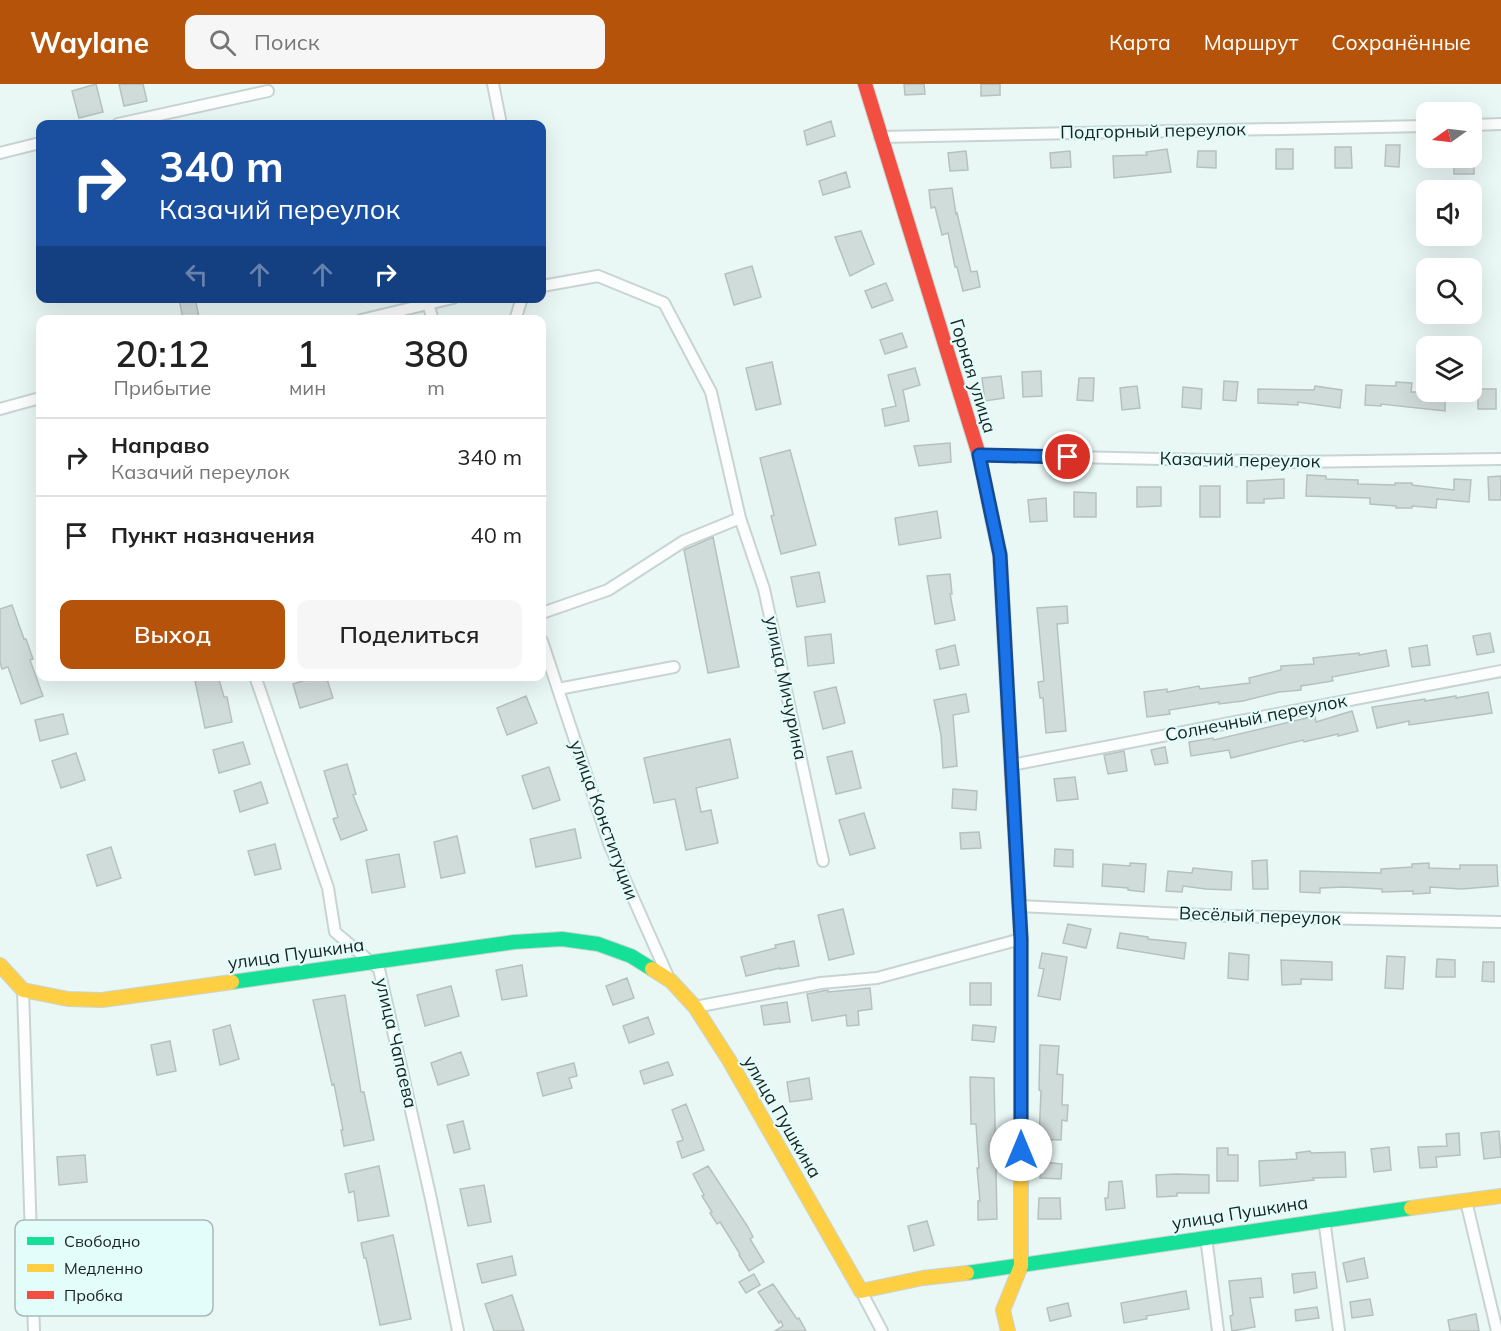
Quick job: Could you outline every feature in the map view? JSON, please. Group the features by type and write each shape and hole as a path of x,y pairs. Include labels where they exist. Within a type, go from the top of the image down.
{"main road":[{"name":"Горная улица","path":"865,84 879,137 979,455 1000,555 1021,939 1021,1266 1003,1310 1008,1331"},
{"name":"улица Пушкина","path":"23,990 68,999 102,1000 514,942 562,939 598,944 631,956 670,981 695,1007 729,1060 861,1290 922,1278 1021,1266 1324,1219 1501,1196"},
{"path":"0,965 23,990"}],"street":[{"path":"493,84 500,120"},
{"path":"136,120 268,91"},
{"path":"1482,125 1501,124"},
{"name":"Подгорный переулок","path":"879,137 1416,126"},
{"path":"0,153 36,144"},
{"name":"улица Мичурина","path":"546,285 598,276 664,303 711,392 740,518 764,590 823,861"},
{"path":"382,315 432,303"},
{"path":"428,304 431,315"},
{"path":"0,409 36,399"},
{"name":"Казачий переулок","path":"979,455 1293,462 1501,459"},
{"path":"546,612 608,590 684,541 740,518"},
{"name":"улица Конституции","path":"546,653 610,846 670,981"},
{"path":"558,689 674,667"},
{"name":"Солнечный переулок","path":"1011,765 1501,671"},
{"name":"улица Чапаева","path":"257,681 328,888 335,932 379,969 458,1331"},
{"name":"Весёлый переулок","path":"1019,906 1227,916 1501,922"},
{"path":"695,1007 821,983 878,978 1021,939"},
{"path":"23,990 30,1220"},
{"path":"1466,1201 1497,1331"},
{"path":"1324,1219 1339,1331"},
{"path":"1206,1237 1218,1331"},
{"path":"861,1290 882,1331"},
{"path":"34,1316 34,1331"}],"building":[{"path":"96,84 103,112 79,118 72,91"},
{"path":"119,84 143,84 147,101 124,106"},
{"path":"904,84 924,84 925,94 905,95"},
{"path":"981,84 1000,84 1000,95 981,96"},
{"path":"831,121 835,136 807,145 804,131"},
{"path":"1386,145 1400,145 1399,167 1385,166"},
{"path":"1335,147 1351,147 1352,168 1335,168"},
{"path":"1167,149 1171,172 1114,178 1113,156 1147,155 1146,152"},
{"path":"1276,149 1293,149 1293,169 1276,169"},
{"path":"966,151 968,170 950,171 948,153"},
{"path":"1070,151 1071,167 1051,168 1050,153"},
{"path":"1198,151 1216,151 1216,168 1197,167"},
{"path":"1454,168 1474,168 1474,174 1454,174"},
{"path":"846,172 850,187 823,195 819,181"},
{"path":"952,188 956,214 971,272 977,271 980,287 963,291 948,233 942,235 935,207 931,208 929,190"},
{"path":"861,231 874,264 850,276 835,237"},
{"path":"752,266 761,297 734,305 725,274"},
{"path":"886,283 893,300 872,308 865,291"},
{"path":"180,303 196,303 199,315 182,315"},
{"path":"902,333 907,347 885,354 880,340"},
{"path":"772,362 781,404 756,410 746,368"},
{"path":"915,368 920,385 903,390 909,421 885,426 882,409 896,406 888,375"},
{"path":"1041,371 1042,396 1023,397 1022,372"},
{"path":"1001,376 1004,398 985,401 982,378"},
{"path":"1079,378 1094,378 1093,401 1077,400"},
{"path":"1224,381 1238,382 1236,401 1223,400"},
{"path":"1396,382 1412,383 1411,392 1416,392 1416,402 1445,402 1445,411 1381,404 1381,406 1365,405 1366,385 1396,386"},
{"path":"1137,386 1140,408 1122,410 1120,388"},
{"path":"1315,386 1342,390 1340,408 1298,402 1298,405 1258,403 1258,389 1314,390"},
{"path":"1183,387 1202,389 1201,409 1182,407"},
{"path":"1482,389 1496,389 1496,409 1478,409 1478,402 1482,402"},
{"path":"950,443 951,462 919,466 914,446"},
{"path":"790,450 816,545 781,554 760,458"},
{"path":"1307,475 1326,476 1326,479 1358,480 1358,484 1412,483 1412,485 1454,490 1454,479 1471,480 1469,502 1437,499 1436,508 1412,506 1412,508 1396,508 1396,506 1370,504 1370,498 1306,496"},
{"path":"1501,476 1501,500 1489,500 1488,477"},
{"path":"1284,479 1284,498 1264,499 1264,503 1247,503 1247,481"},
{"path":"1200,486 1220,486 1220,517 1200,517"},
{"path":"1137,487 1161,487 1161,506 1137,507"},
{"path":"1074,492 1096,493 1096,517 1074,517"},
{"path":"1046,498 1047,521 1030,522 1028,500"},
{"path":"937,511 941,538 899,545 895,518"},
{"path":"713,537 739,667 708,673 684,550"},
{"path":"819,572 825,602 797,607 791,577"},
{"path":"950,574 952,594 950,594 955,620 935,624 927,576"},
{"path":"12,605 33,659 30,660 43,696 21,704 8,667 2,669 0,662 0,609"},
{"path":"1067,606 1068,623 1057,624 1066,731 1046,733 1043,698 1040,698 1038,682 1044,681 1037,608"},
{"path":"1490,633 1494,652 1477,655 1473,636"},
{"path":"831,634 834,663 808,666 805,637"},
{"path":"955,645 959,665 940,669 936,650"},
{"path":"1427,645 1430,665 1412,667 1409,648"},
{"path":"1386,650 1389,666 1332,677 1333,681 1301,686 1301,690 1279,692 1243,701 1219,704 1219,702 1169,710 1170,714 1147,717 1144,692 1167,689 1167,692 1199,686 1200,689 1250,683 1249,678 1281,670 1281,666 1314,664 1313,658 1359,653 1359,655"},
{"path":"195,681 219,681 224,697 227,697 232,722 205,728"},
{"path":"302,681 328,681 333,698 300,708 293,684"},
{"path":"836,687 845,723 823,729 814,692"},
{"path":"1488,692 1492,713 1409,725 1409,721 1377,728 1372,707 1425,699 1425,701 1456,696 1456,698"},
{"path":"966,694 969,712 953,715 957,766 943,768 941,735 934,700"},
{"path":"526,696 537,723 507,735 497,708"},
{"path":"1352,711 1358,731 1304,742 1303,740 1231,758 1229,750 1191,756 1189,742 1213,738 1214,740 1315,716 1316,722"},
{"path":"63,714 68,734 40,741 35,720"},
{"path":"730,739 738,778 696,788 701,812 711,810 718,843 686,850 675,799 654,803 644,758"},
{"path":"243,742 250,764 219,773 213,750"},
{"path":"1165,747 1168,763 1155,765 1151,750"},
{"path":"852,751 861,788 836,794 827,757"},
{"path":"1124,751 1127,771 1108,774 1104,755"},
{"path":"76,753 85,780 61,788 52,761"},
{"path":"347,764 356,794 353,795 367,830 341,840 333,819 338,817 324,771"},
{"path":"549,767 560,800 533,809 522,776"},
{"path":"1075,777 1078,799 1057,801 1054,779"},
{"path":"261,782 268,803 240,812 234,791"},
{"path":"953,789 977,791 976,810 952,808"},
{"path":"864,813 875,848 850,855 839,820"},
{"path":"575,829 581,858 536,867 530,839"},
{"path":"979,832 981,848 961,849 960,833"},
{"path":"457,836 465,873 441,878 434,842"},
{"path":"275,844 281,869 255,875 248,851"},
{"path":"111,847 121,878 97,886 87,855"},
{"path":"1055,849 1073,850 1073,867 1054,866"},
{"path":"399,854 405,887 372,893 366,860"},
{"path":"1267,860 1268,889 1253,889 1252,861"},
{"path":"1130,863 1146,864 1144,892 1102,886 1103,864 1130,866"},
{"path":"1429,863 1429,868 1460,869 1460,865 1497,865 1498,886 1461,889 1430,887 1430,893 1413,894 1413,891 1382,892 1382,889 1344,887 1320,888 1320,893 1300,892 1300,871 1381,873 1381,869 1412,867 1412,864"},
{"path":"1193,868 1232,872 1231,890 1183,886 1182,892 1166,891 1168,871 1192,873"},
{"path":"843,909 854,954 829,960 818,915"},
{"path":"1068,924 1091,929 1086,948 1063,943"},
{"path":"1120,933 1186,943 1184,959 1117,948"},
{"path":"794,941 799,966 746,976 741,957"},
{"path":"1042,953 1067,957 1060,1000 1038,996 1044,969 1039,968"},
{"path":"1229,953 1249,955 1248,980 1228,978"},
{"path":"1387,956 1405,957 1403,989 1385,988"},
{"path":"1437,959 1455,960 1455,977 1436,977"},
{"path":"1281,960 1332,962 1332,980 1301,979 1301,984 1282,985"},
{"path":"1483,962 1494,962 1494,982 1482,981"},
{"path":"522,965 527,996 502,1000 496,970"},
{"path":"627,978 634,998 613,1005 606,986"},
{"path":"970,983 991,983 991,1005 970,1005"},
{"path":"451,986 459,1016 425,1026 417,995"},
{"path":"870,988 872,1009 858,1011 859,1025 847,1026 846,1015 812,1021 807,994 828,990 828,992"},
{"path":"345,995 361,1092 364,1092 374,1140 344,1146 334,1084 332,1085 313,1000"},
{"path":"787,1002 790,1022 764,1025 761,1006"},
{"path":"648,1017 654,1034 629,1043 623,1026"},
{"path":"230,1025 239,1059 220,1065 213,1030"},
{"path":"973,1025 996,1027 994,1042 972,1040"},
{"path":"170,1041 176,1071 157,1075 151,1045"},
{"path":"1040,1045 1059,1046 1057,1074 1063,1075 1062,1105 1068,1105 1067,1121 1062,1120 1061,1140 1039,1139"},
{"path":"461,1052 469,1075 438,1085 431,1063"},
{"path":"668,1062 673,1075 644,1084 640,1071"},
{"path":"574,1063 577,1076 569,1078 572,1088 543,1096 537,1073"},
{"path":"970,1077 994,1078 997,1219 978,1220 978,1201 980,1201 977,1168 979,1168 976,1124 971,1124"},
{"path":"809,1078 812,1099 790,1102 787,1082"},
{"path":"686,1104 704,1150 682,1158 677,1142 683,1140 672,1110"},
{"path":"463,1121 470,1149 454,1153 447,1125"},
{"path":"1499,1131 1501,1157 1484,1159 1481,1133"},
{"path":"1459,1133 1460,1155 1436,1157 1437,1167 1420,1168 1418,1147 1447,1146 1446,1134"},
{"path":"1389,1147 1391,1170 1374,1172 1371,1149"},
{"path":"1217,1148 1228,1148 1228,1155 1238,1155 1238,1181 1217,1181"},
{"path":"1310,1151 1311,1153 1345,1152 1346,1177 1313,1178 1314,1180 1260,1186 1259,1161 1297,1159 1296,1153"},
{"path":"85,1155 87,1182 59,1185 57,1157"},
{"path":"1042,1162 1062,1164 1061,1179 1040,1178"},
{"path":"379,1166 389,1216 358,1221 354,1191 349,1193 345,1174"},
{"path":"708,1166 748,1227 753,1237 750,1239 764,1262 749,1271 720,1222 717,1224 710,1213 712,1212 693,1174"},
{"path":"1156,1175 1209,1175 1209,1193 1177,1193 1177,1196 1157,1197"},
{"path":"1122,1181 1125,1208 1106,1210 1105,1198 1108,1198 1109,1182"},
{"path":"484,1185 491,1222 468,1226 460,1189"},
{"path":"1039,1198 1060,1198 1061,1219 1038,1219"},
{"path":"927,1221 934,1245 914,1251 908,1226"},
{"path":"393,1235 411,1319 380,1325 361,1243"},
{"path":"512,1256 516,1275 482,1283 477,1264"},
{"path":"1364,1258 1368,1278 1347,1282 1343,1263"},
{"path":"1315,1272 1317,1288 1294,1293 1292,1274"},
{"path":"754,1274 760,1285 746,1293 739,1282"},
{"path":"1261,1278 1263,1297 1250,1298 1255,1327 1232,1331 1230,1316 1233,1315 1229,1281"},
{"path":"773,1284 806,1331 775,1331 783,1326 781,1321 779,1323 758,1292"},
{"path":"1186,1291 1189,1309 1146,1316 1147,1319 1124,1323 1121,1303"},
{"path":"512,1295 524,1331 494,1331 485,1304"},
{"path":"1370,1299 1373,1315 1352,1318 1350,1302"},
{"path":"1068,1303 1071,1316 1050,1321 1047,1308"},
{"path":"1317,1307 1319,1318 1296,1321 1295,1310"},
{"path":"1476,1314 1479,1331 1450,1331 1448,1320"}],"traffic: fast":[{"path":"232,982 514,942 562,939 598,944 631,956 652,969"},
{"path":"967,1273 1411,1208"}],"traffic: slow":[{"path":"992,518 1000,555 1011,760"},
{"path":"0,965 23,990 68,999 102,1000 232,982"},
{"path":"652,969 671,981 695,1007 729,1060 861,1291 923,1278 967,1273"},
{"path":"1008,1331 1003,1310 1021,1266 1021,1033"},
{"path":"1411,1208 1501,1196"}],"traffic: jam":[{"path":"865,84 979,455 992,518"},
{"path":"1011,760 1021,939 1021,1033"}],"route":[{"path":"1021,1150 1021,939 1000,555 979,455 1068,457"}]}
